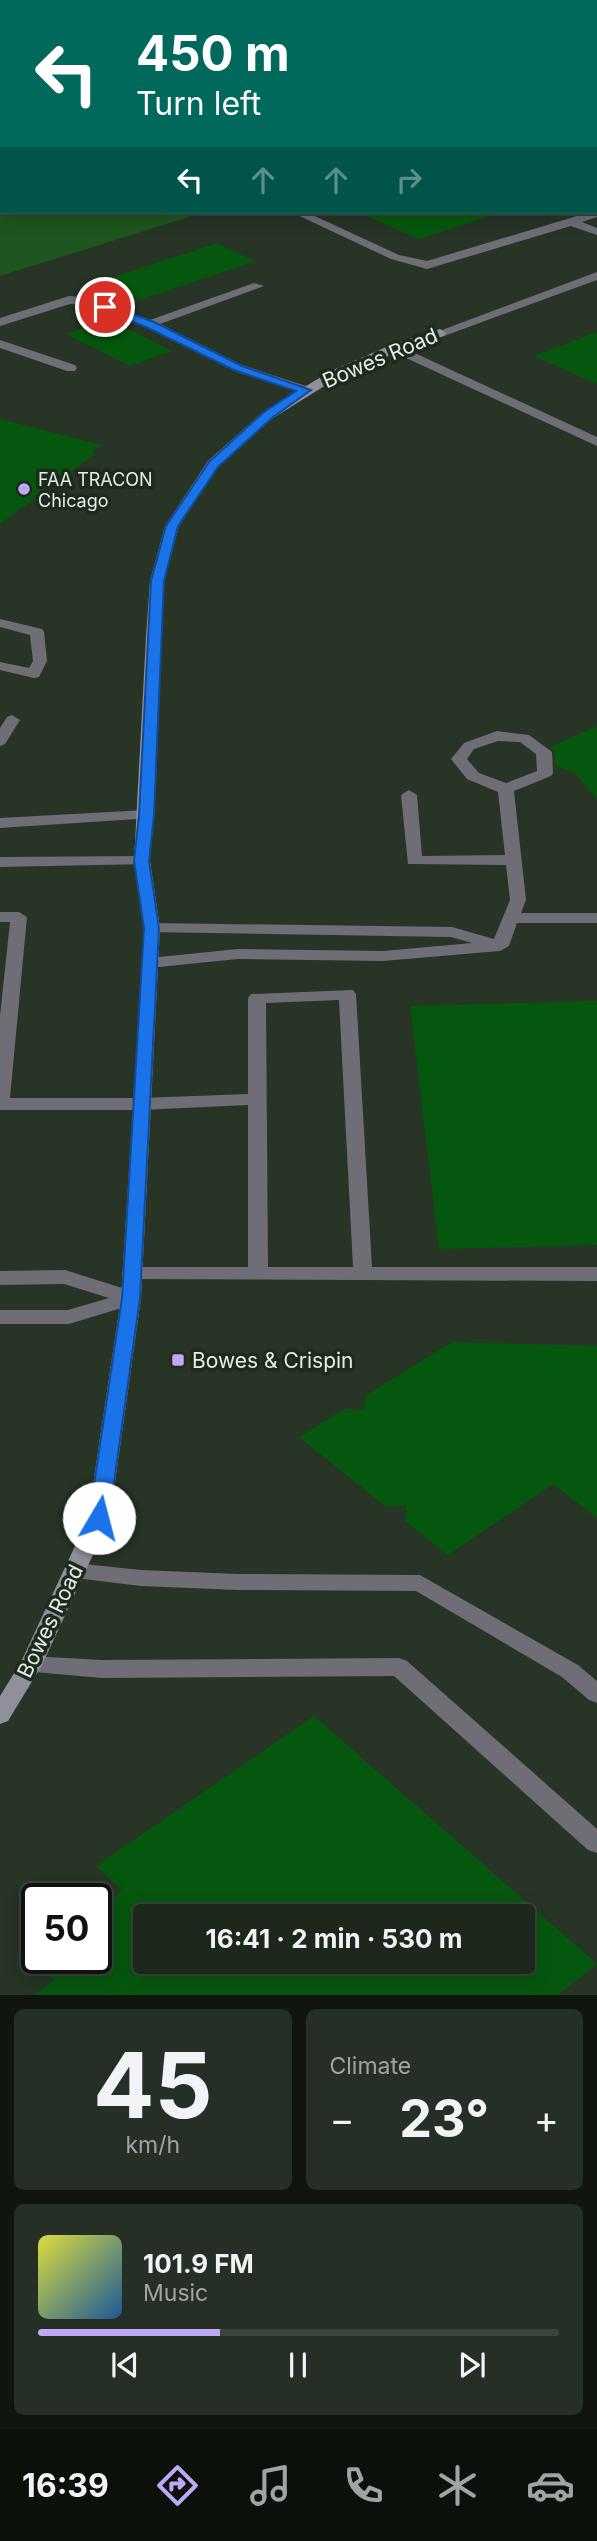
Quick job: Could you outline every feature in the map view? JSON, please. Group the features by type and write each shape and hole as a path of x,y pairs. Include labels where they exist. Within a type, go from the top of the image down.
{"main road":[{"name":"Bowes Road","path":"0,1715 31,1665 99,1518 131,1298 152,928 142,861 158,581 172,526 213,464 268,415 305,390 395,348 440,333"}],"street":[{"path":"301,214 396,257 427,265 594,214"},
{"path":"572,222 597,232"},
{"name":"Bowes Road","path":"440,333 597,276"},
{"path":"150,324 258,286"},
{"path":"0,322 69,300 89,301 150,324 238,368 305,390"},
{"path":"0,344 71,368"},
{"path":"395,348 597,442"},
{"path":"0,623 37,632 40,661 34,674 0,666"},
{"path":"0,741 12,720"},
{"path":"497,736 524,738 544,752 545,773 506,789 473,776 459,759 469,746 497,736"},
{"path":"500,946 518,900 506,789"},
{"path":"409,794 414,861 513,860"},
{"path":"0,822 146,815"},
{"path":"0,862 142,861"},
{"path":"0,917 19,917 0,1103 141,1104 259,1099"},
{"path":"511,918 597,918"},
{"path":"152,928 452,932 500,946"},
{"path":"149,962 238,954 383,956 500,946"},
{"path":"258,1274 257,998 346,994 363,1274"},
{"path":"132,1274 597,1274"},
{"path":"0,1278 65,1278 131,1298"},
{"path":"0,1317 69,1317 131,1298"},
{"path":"75,1571 141,1578 237,1582 420,1583 570,1671 597,1694"},
{"path":"31,1665 102,1669 399,1667 597,1843"}],"green space":[{"path":"0,214 185,214 189,217 0,276"}],"building":[{"path":"362,214 486,214 487,217 419,239"},
{"path":"217,243 255,261 140,300 102,281"},
{"path":"108,319 172,351 130,366 66,334"},
{"path":"597,332 597,384 534,356"},
{"name":"FAA TRACON Chicago","path":"0,419 102,445 90,453 95,454 0,524"},
{"path":"597,726 597,799 575,773 555,765 555,752 550,747"},
{"path":"597,1001 597,1245 439,1249 410,1006"},
{"path":"452,1342 597,1346 597,1518 553,1484 448,1555 405,1521 406,1506 385,1506 299,1437 344,1409 364,1410 365,1396"},
{"path":"314,1716 529,1904 133,1904 133,1974 535,1974 535,1910 597,1964 558,1995 34,1995 54,1980 48,1974 112,1974 112,1898 122,1891 96,1866"}],"place":[{"name":"FAA TRACON Chicago","path":"24,489"},
{"name":"Bowes & Crispin","path":"178,1360"}],"route":[{"path":"99,1518 131,1298 152,928 142,861 158,581 172,526 213,464 268,415 305,390 238,368 150,324 105,307"}]}
